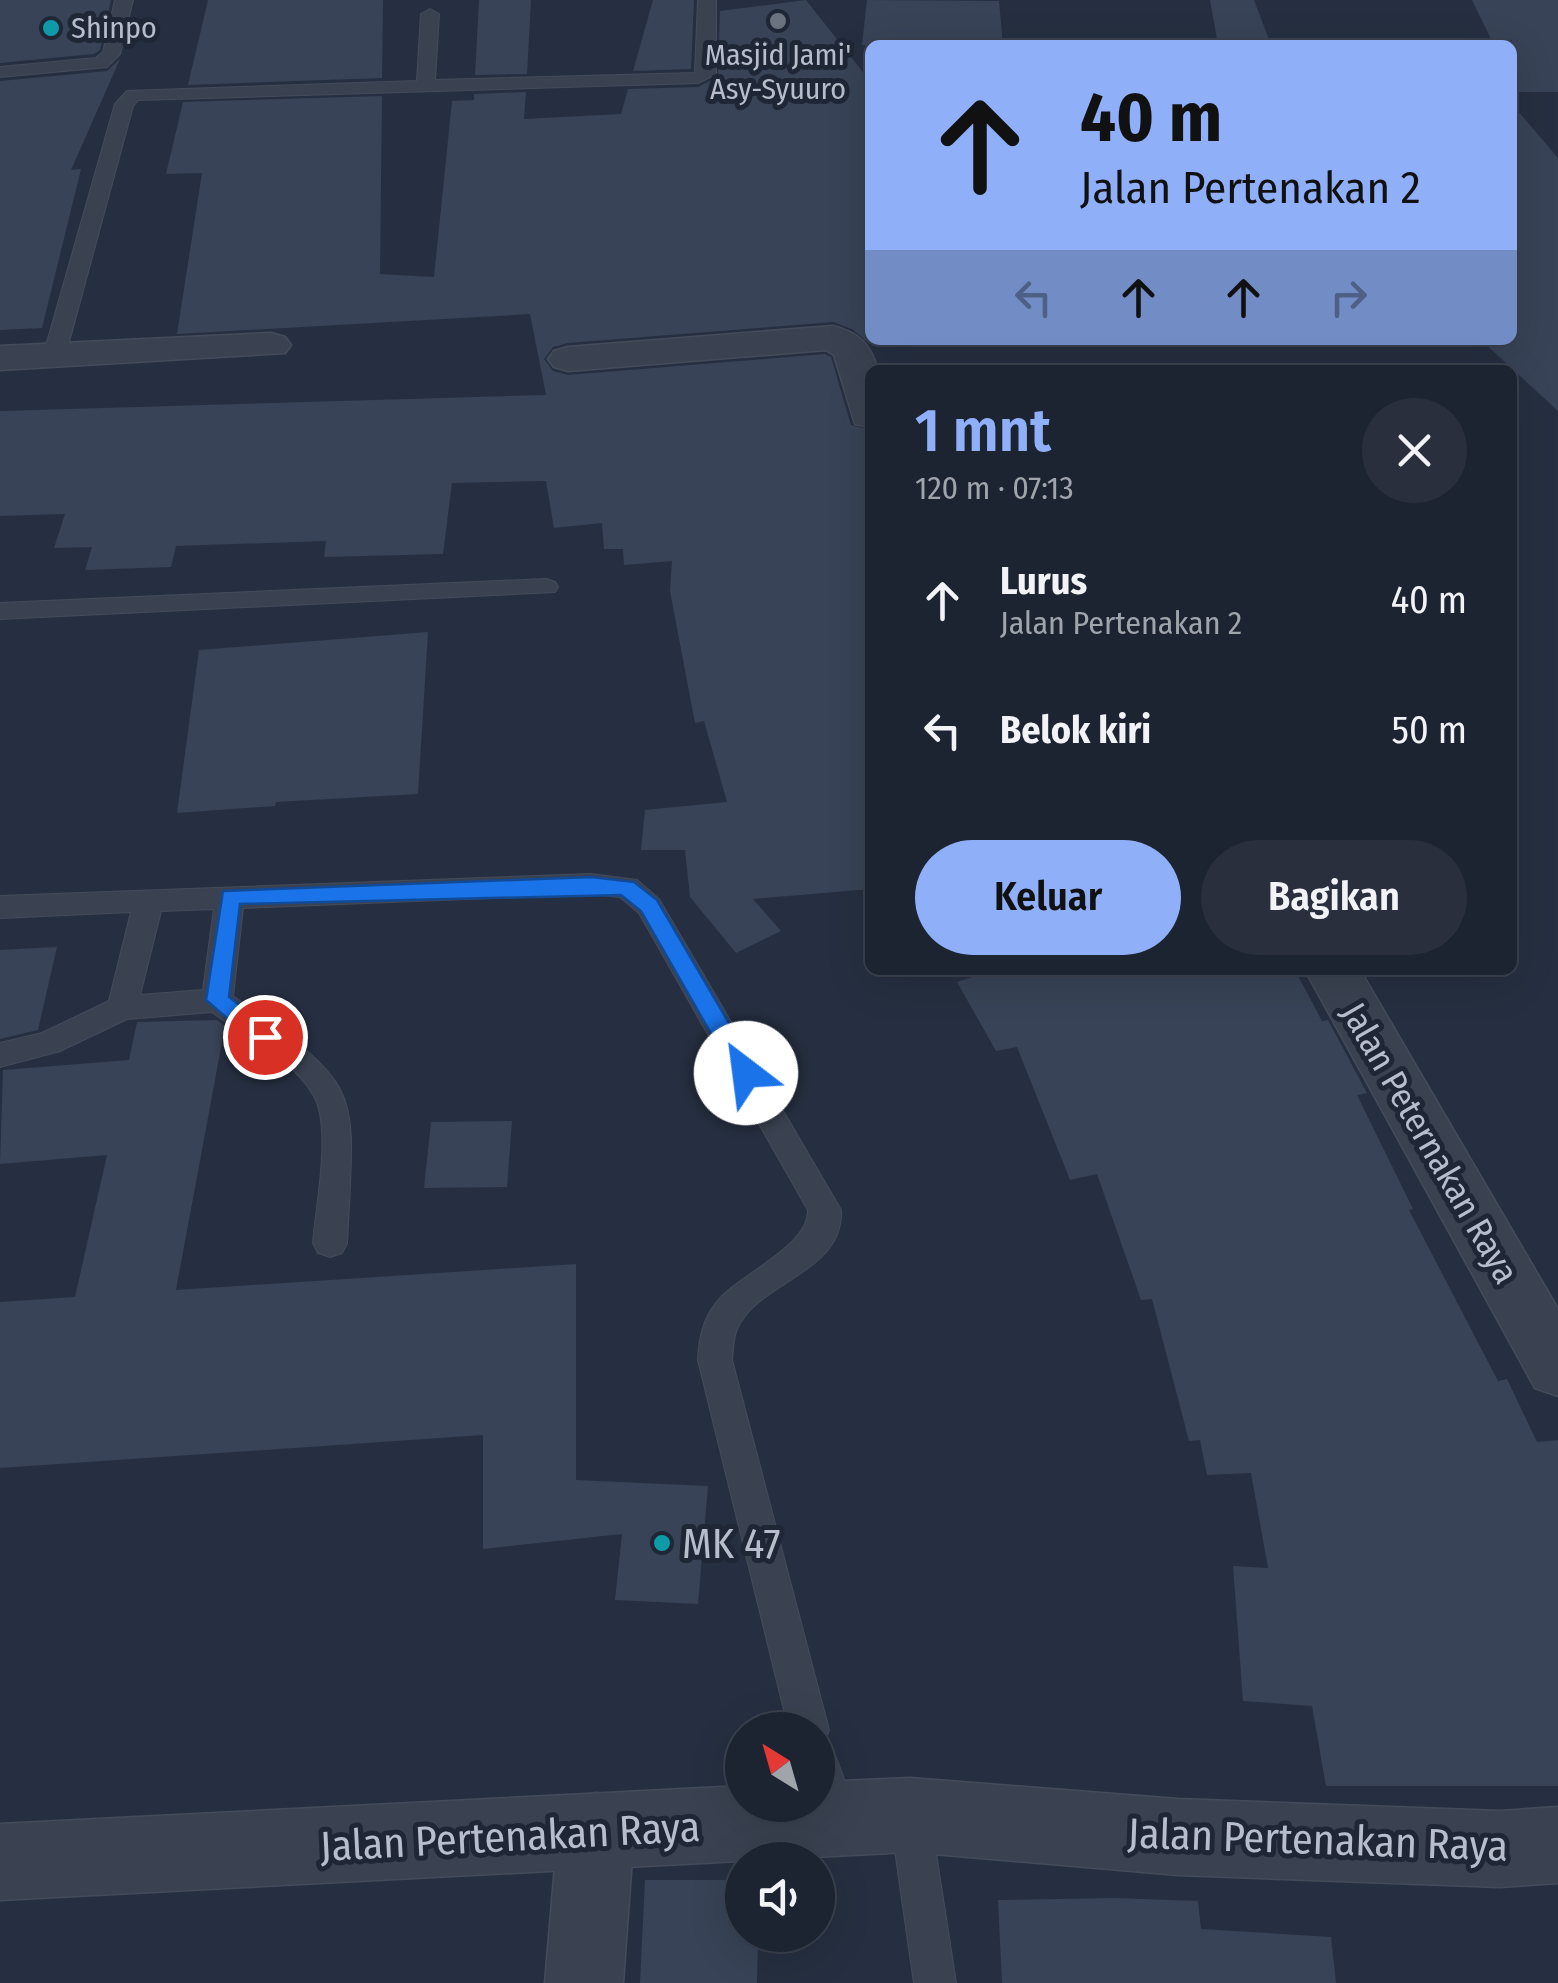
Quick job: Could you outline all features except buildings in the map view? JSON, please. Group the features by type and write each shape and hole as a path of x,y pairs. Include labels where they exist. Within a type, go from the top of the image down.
{"street":[{"path":"568,359 833,338 852,349 865,397"},
{"path":"0,358 271,345"},
{"name":"Jalan Peternakan Raya","path":"1335,975 1558,1368"},
{"name":"Jalan Pertenakan Raya","path":"835,1793 910,1814 1178,1837 1500,1849 1558,1845"},
{"name":"Jalan Pertenakan Raya","path":"0,1862 596,1831 725,1809"},
{"path":"584,1983 596,1831"}],"lane":[{"path":"0,72 101,63 111,54 124,0"},
{"path":"56,353 124,104 133,95 703,77 708,74 706,0"},
{"path":"426,84 430,14"},
{"path":"0,611 546,587"},
{"path":"0,907 591,884 627,887 649,906 818,1194 825,1218 819,1238 752,1286 734,1307 719,1328 714,1360 804,1712"},
{"path":"217,1000 230,896"},
{"path":"122,1008 149,900"},
{"path":"0,1055 49,1044 122,1008 217,1000 313,1074 331,1095 336,1122 330,1242"},
{"path":"910,1814 935,1983"}],"place":[{"name":"Masjid Jami' Asy-Syuuro","path":"778,21"},
{"name":"Shinpo","path":"51,28"},
{"name":"MK 47","path":"662,1543"}],"route":[{"path":"265,1037 217,1000 230,896 591,884 627,887 649,906 746,1073"}]}
